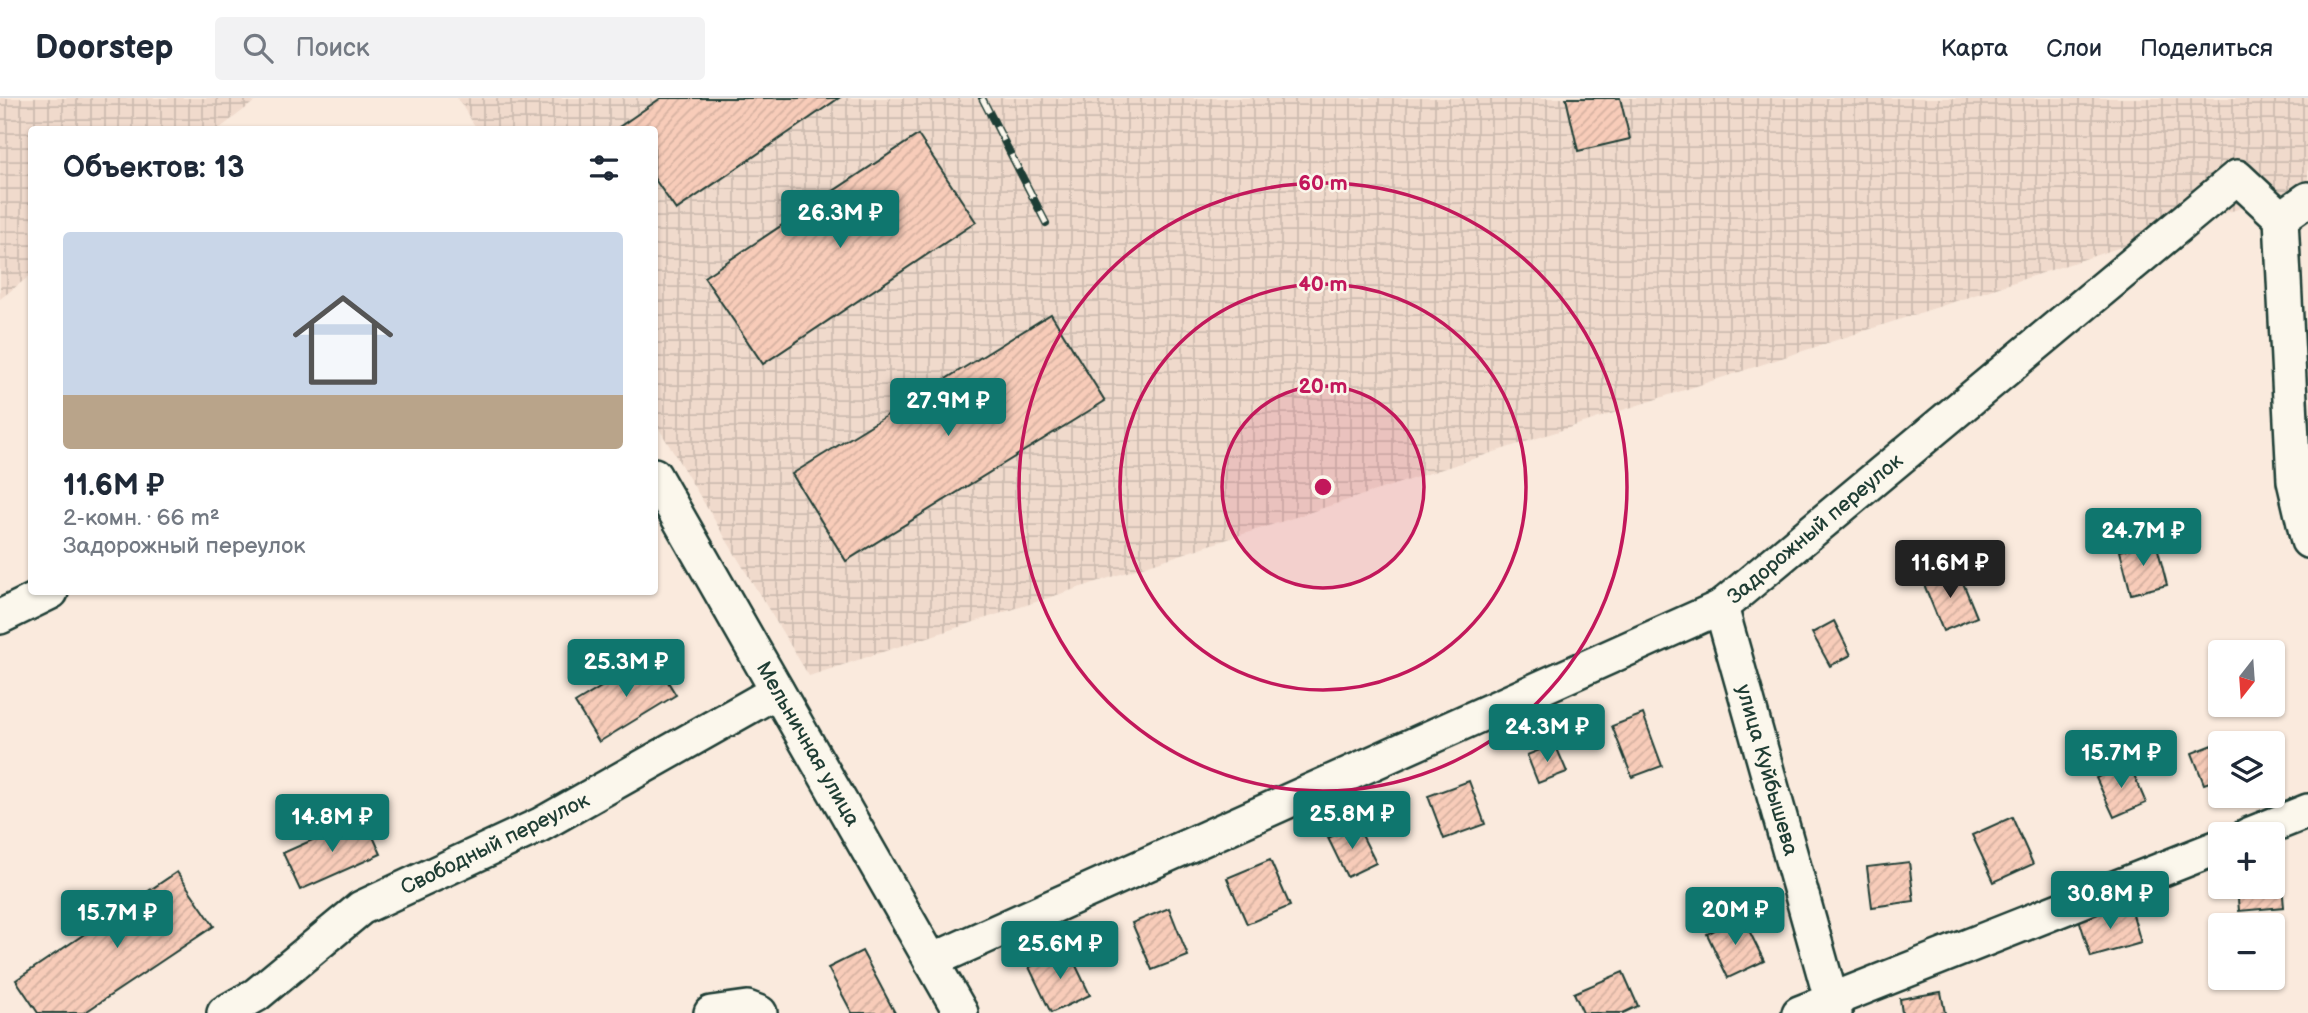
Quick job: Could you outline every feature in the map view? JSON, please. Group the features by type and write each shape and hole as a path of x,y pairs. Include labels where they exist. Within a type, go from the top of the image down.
{"street":[{"name":"Задорожный переулок","path":"931,961 1721,607 2238,177 2281,218"},
{"path":"2308,199 2281,218 2294,481 2308,541"},
{"name":"Мельничная улица","path":"658,482 961,1013"},
{"path":"0,617 45,595"},
{"name":"улица Куйбышева","path":"1721,607 1833,1006"},
{"name":"Свободный переулок","path":"224,1013 256,995 361,908 540,825 777,691"},
{"path":"2280,822 2308,811"},
{"path":"1799,1013 1833,1006 2208,851"},
{"path":"712,1013 747,1008 760,1013"}],"shaded area":[{"path":"0,98 259,98 223,126 28,126 28,277 0,299"},
{"path":"457,98 2308,98 2308,186 809,676 658,427 658,126 475,126"}],"building":[{"path":"661,98 839,98 676,210 658,184 658,126 620,126"},
{"path":"1566,98 1620,98 1630,139 1578,151"},
{"path":"918,135 976,222 763,364 704,277"},
{"path":"1051,314 1105,401 846,561 792,474"},
{"path":"2156,542 2167,585 2131,594 2120,551"},
{"path":"1957,568 1977,617 1943,631 1923,582"},
{"path":"1834,621 1851,655 1830,666 1812,633"},
{"path":"652,656 676,695 599,742 575,703"},
{"path":"1643,714 1662,766 1632,777 1612,726"},
{"path":"1555,744 1567,772 1538,783 1527,755"},
{"path":"2208,747 2208,783 2204,784 2192,753"},
{"path":"2129,763 2146,803 2114,817 2096,778"},
{"path":"1469,781 1485,824 1444,839 1428,796"},
{"path":"364,817 381,854 300,890 283,853"},
{"path":"2012,817 2033,864 1994,882 1972,835"},
{"path":"1357,825 1376,863 1347,877 1328,838"},
{"path":"1270,860 1290,906 1247,924 1227,878"},
{"path":"1909,862 1914,901 1872,907 1867,867"},
{"path":"177,872 214,926 84,1013 38,1013 16,980"},
{"path":"2238,899 2283,899 2284,907 2239,911"},
{"path":"2130,904 2141,943 2091,957 2079,919"},
{"path":"1169,908 1188,956 1152,970 1132,923"},
{"path":"1742,916 1764,961 1728,978 1707,934"},
{"path":"1068,949 1090,995 1051,1013 1029,967"},
{"path":"862,951 895,1013 852,1013 828,968"},
{"path":"1623,972 1638,1006 1623,1013 1583,1013 1574,993"},
{"path":"1941,992 1945,1013 1902,1013 1900,999"}],"railway":[{"path":"982,98 1046,223"}]}
